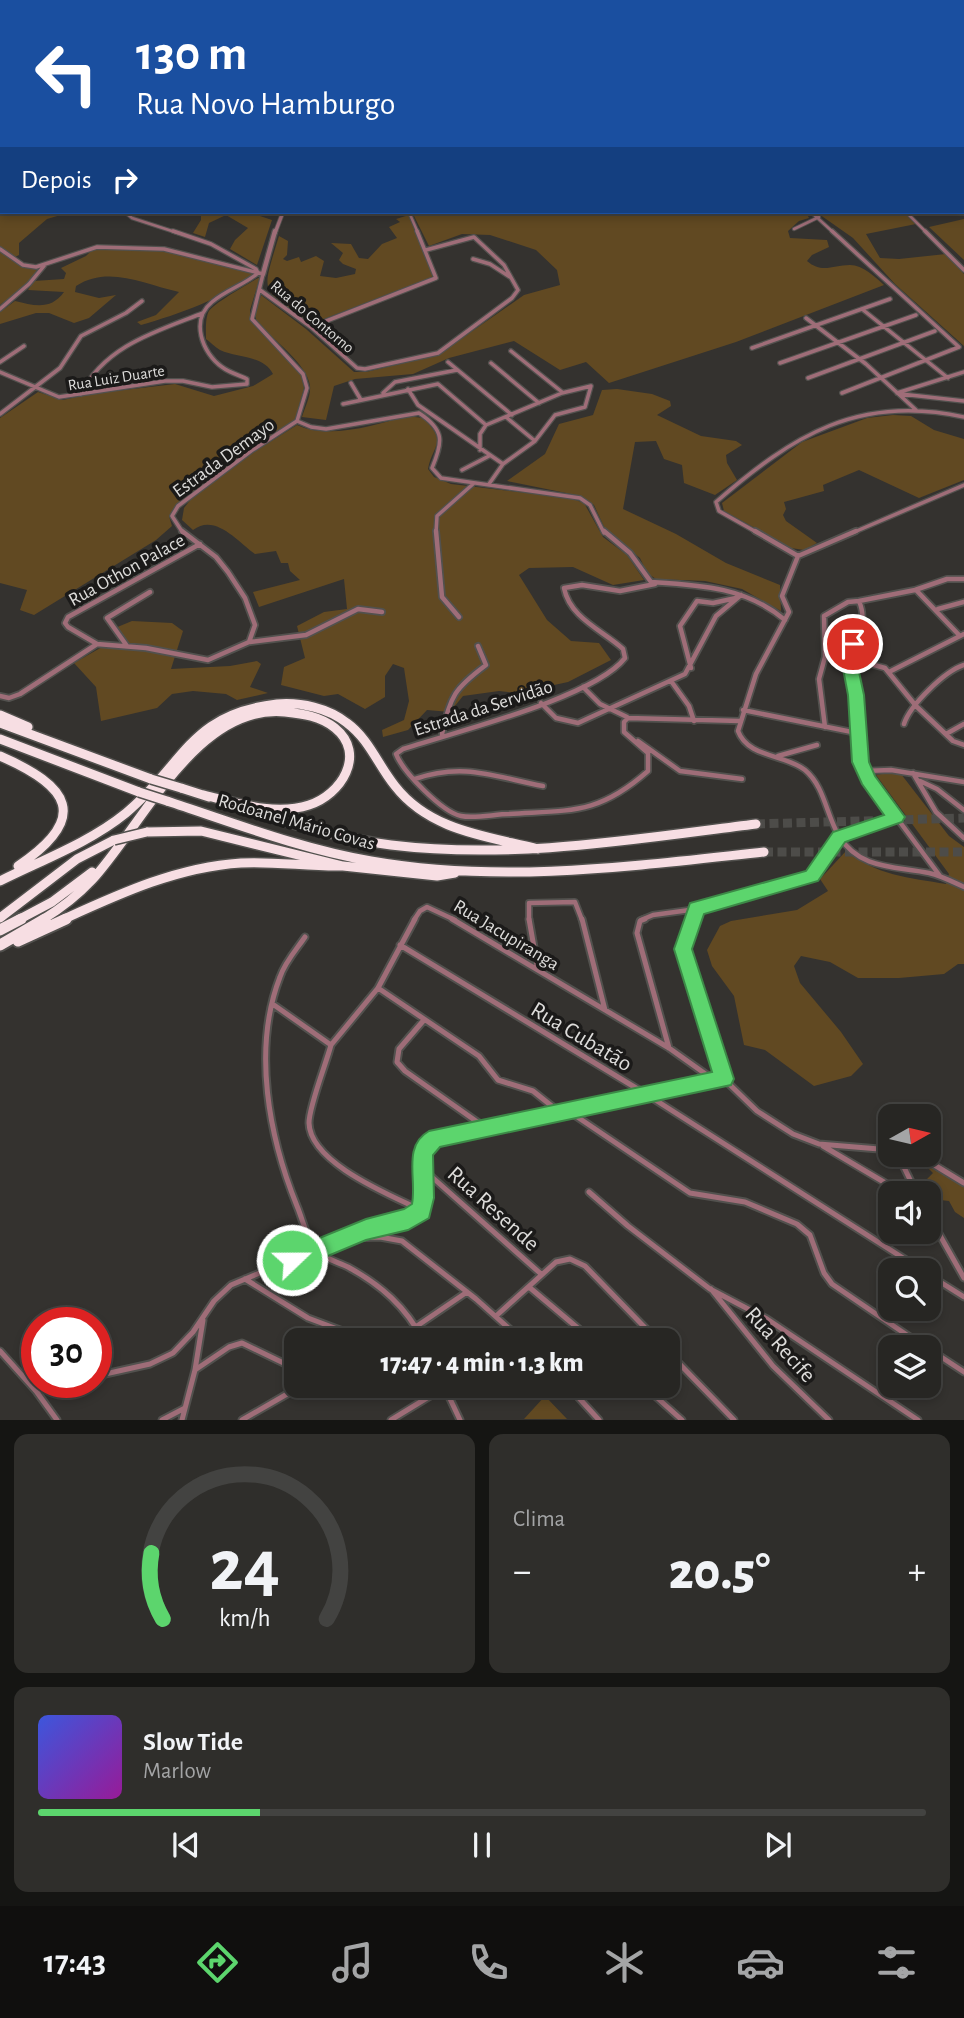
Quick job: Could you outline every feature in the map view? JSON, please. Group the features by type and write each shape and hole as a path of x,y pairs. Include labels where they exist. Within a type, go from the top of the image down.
{"highway":[{"path":"0,879 97,832 127,813 184,748 210,724 233,712 273,704 313,706 348,723 367,744 403,796 445,826 480,837 538,849"},
{"path":"0,946 33,926 89,882 116,843 194,749 229,723 264,713 300,713 336,728 348,745 349,761 342,783 328,796 310,805 272,809 204,796"},
{"path":"0,715 86,754"},
{"name":"Rodoanel Mário Covas","path":"0,723 204,796 312,829 376,843 465,850 538,849 756,824"},
{"name":"Rodoanel Mário Covas","path":"0,739 139,792 319,850 373,862 461,872 569,870 764,852"},
{"path":"0,756 49,782 56,790 63,810 58,829 45,847 0,879"},
{"path":"0,918 77,859 147,832 201,831 343,866 437,876 461,872"},
{"path":"0,930 67,892 116,843"},
{"path":"0,946 144,885 189,871 259,862 319,867 343,866"}],"street":[{"path":"127,214 132,218 218,247 257,269 260,274"},
{"path":"81,394 93,371 133,341 203,313 211,302 260,274 282,214"},
{"path":"311,327 436,278 410,214"},
{"path":"814,214 959,347 842,393"},
{"path":"908,214 964,270"},
{"path":"793,229 819,217"},
{"path":"426,250 474,237 504,265 511,277"},
{"path":"0,248 21,264 44,266 87,249 155,248 194,254 224,266 260,274"},
{"path":"473,259 494,266 511,277"},
{"path":"494,266 504,265"},
{"path":"0,309 29,284 44,266"},
{"name":"Rua do Contorno","path":"260,274 260,290 311,327 354,366 361,369 431,355 445,349 512,298 518,290 511,277"},
{"path":"260,290 251,314 254,324 298,367 306,380 306,395 297,421 311,427 338,427 419,414 430,421 441,441 441,450 432,464 434,472 447,480 571,496 586,501 594,510 606,536 631,553 644,575 656,584 708,585 773,608 785,620"},
{"path":"752,348 890,299"},
{"path":"0,414 66,362 81,336 126,313 142,301"},
{"path":"862,309 948,378"},
{"name":"Rua Luiz Duarte","path":"0,372 59,397 177,380 212,387 244,385 247,379 220,367 204,347 201,331 203,313"},
{"path":"780,363 916,314"},
{"path":"806,318 858,357 918,411"},
{"path":"807,378 858,357 935,331"},
{"path":"0,362 24,346"},
{"path":"511,351 562,393"},
{"path":"448,362 512,415"},
{"path":"491,363 539,403"},
{"path":"381,395 395,382 443,375 457,370"},
{"path":"897,393 964,372"},
{"path":"351,383 361,400"},
{"path":"343,404 430,384 443,386 486,425"},
{"path":"480,450 480,433 486,425 562,393 582,386 591,386 585,407 555,415 536,441 503,464 488,485"},
{"path":"408,389 418,405 489,457 503,464"},
{"path":"897,393 964,401"},
{"path":"798,556 719,511 716,502 783,449 811,435 877,411 918,411 964,417"},
{"path":"506,417 536,441"},
{"name":"Estrada Demayo","path":"249,642 255,625 246,600 220,562 175,525 173,512 244,456 297,421"},
{"path":"462,470 489,457"},
{"path":"459,617 442,597 436,531 438,516 474,484"},
{"path":"964,485 798,556 782,596 789,612 756,674 743,710 738,736 742,741 797,764 815,779 839,837 859,857 878,866 940,877 964,887"},
{"name":"Rua Othon Palace","path":"97,644 68,627 65,623 68,617 200,544"},
{"path":"825,727 819,679 825,657 824,616 843,604 915,590 947,579 964,579"},
{"name":"Estrada da Servidão","path":"628,718 623,729 648,753 648,771 617,796 581,810 464,817 447,807 415,779 399,762 396,754 441,735 541,703 606,675 622,662 625,654 623,649 573,609 565,596 564,588 576,585 601,590 628,591 656,584"},
{"path":"889,672 962,635 915,590"},
{"path":"127,646 107,618 150,592"},
{"path":"691,668 680,632 681,621 697,601 713,603 739,596"},
{"path":"541,703 556,718 578,723 685,674 691,668 707,629 739,596"},
{"path":"859,601 863,612 861,631 849,658 864,771 940,877"},
{"path":"937,609 964,603"},
{"path":"0,696 9,698 20,694 97,644 127,646 202,660 218,657 249,642 306,635 353,609 366,608 383,612"},
{"path":"441,735 449,704 460,684 486,665 478,646"},
{"path":"849,658 880,666 889,672 914,704 957,744 964,745"},
{"path":"904,724 914,704 939,684 948,671 964,665"},
{"path":"671,681 689,706 694,721"},
{"path":"583,687 609,709 628,718 740,722"},
{"path":"743,710 857,733"},
{"path":"946,734 964,724"},
{"path":"634,740 644,744 666,765 678,770 724,773 742,779"},
{"path":"778,756 817,745"},
{"path":"415,779 439,769 465,768 543,786"},
{"path":"864,771 913,772 964,782"},
{"path":"913,772 936,812 964,838"},
{"path":"920,781 937,789 964,810"},
{"path":"669,1048 637,925 644,918 653,915 697,908 805,879 817,872 839,837 896,817"},
{"path":"538,971 527,908 529,903 575,901 605,1010"},
{"name":"Rua Jacupiranga","path":"331,1045 378,988 420,911 431,908 669,1048 715,1080"},
{"path":"697,908 683,949 724,1079 770,1122 793,1135 819,1144 882,1181"},
{"path":"305,937 282,972 274,1004 268,1065 273,1128 293,1199 316,1250 387,1291 417,1326 467,1292"},
{"name":"Rua Cubatão","path":"400,945 646,1094 903,1258"},
{"path":"378,988 484,1060 498,1080 533,1091 558,1112"},
{"path":"274,1004 331,1045 309,1122 308,1129 314,1144 347,1171 421,1210"},
{"path":"424,1020 399,1049 397,1062 405,1071 484,1126"},
{"path":"421,1210 422,1153 429,1142 484,1126 724,1079"},
{"path":"567,1110 690,1193 703,1199 746,1202 805,1230 813,1240 823,1274 832,1284 908,1335"},
{"path":"819,1144 878,1149"},
{"path":"941,1167 964,1183"},
{"name":"Rua Resende","path":"423,1169 541,1274"},
{"path":"589,1192 628,1226 710,1289 734,1300 918,1419"},
{"path":"112,1372 165,1360 181,1348 223,1291 244,1279 366,1229 408,1219 421,1210"},
{"path":"344,1238 380,1237 402,1241 509,1328"},
{"path":"941,1237 964,1278"},
{"path":"496,1316 541,1274 563,1259 578,1261 645,1328"},
{"path":"244,1279 309,1318 335,1328"},
{"path":"941,1283 964,1297"},
{"path":"529,1287 578,1328"},
{"name":"Rua Recife","path":"710,1289 773,1366 829,1419"},
{"path":"725,1308 734,1300"},
{"path":"182,1419 195,1370 204,1315"},
{"path":"195,1370 229,1348 242,1343 284,1363"},
{"path":"0,1351 21,1374"},
{"path":"941,1357 964,1372"},
{"path":"680,1364 734,1419"},
{"path":"242,1419 284,1396"},
{"path":"41,1398 57,1419"},
{"path":"391,1419 426,1398"},
{"path":"450,1398 460,1419"},
{"path":"579,1398 599,1419"},
{"path":"657,1398 681,1419"},
{"path":"162,1419 185,1408"}],"shaded area":[{"path":"0,214 64,214 47,219 19,243 19,255 15,257 0,247"},
{"path":"201,214 254,214 272,220 257,265 230,249 248,228 226,215 209,223 205,237 193,233 201,220"},
{"path":"413,214 807,214 809,218 799,221 788,231 790,238 827,240 829,247 812,255 807,261 823,268 844,265 860,267 884,285 736,342 609,383 586,362 560,370 514,341 449,358 413,374 355,379 334,386 326,420 302,417 310,394 308,378 296,361 257,323 255,314 261,295 306,329 354,372 366,372 438,355 524,295 560,285 557,270 536,250 490,235 462,234 429,246"},
{"path":"819,214 905,214 916,224 866,234 880,258 899,259 946,254 964,274 964,346 895,284 853,238"},
{"path":"409,215 433,276 430,278 316,322 310,322 281,302 269,288 267,280 279,236 288,241 287,255 283,259 287,261 299,257 301,262 316,256 324,261 320,276 336,278 355,274 356,269 339,260 343,253 331,243 351,244 359,258 368,259 382,244 397,238 389,227 400,222 396,219"},
{"path":"964,219 964,260 929,227"},
{"path":"93,249 171,251 197,256 254,274 215,298 141,325 137,322 156,315 179,292 126,278 101,277 76,286 75,292 99,298 116,295 89,318 74,323 49,313 36,313 0,324 0,312 15,301 42,305 59,298 64,292 28,290 34,281 64,279 66,273 61,268 86,256"},
{"path":"0,250 20,264 37,268 27,284 0,305"},
{"path":"260,277 250,310 250,320 301,375 304,388 295,420 249,450 176,506 169,516 172,526 156,540 34,615 20,610 27,590 0,583 0,418 38,392 63,400 90,394 175,384 214,396 253,386 273,374 269,368 257,360 218,349 206,339 206,325 212,308"},
{"path":"617,389 652,394 670,401 671,406 657,415 701,436 736,441 742,445 726,455 727,463 737,480 715,495 684,483 682,465 664,459 656,441 635,442 623,509 676,534 726,563 780,585 781,611 742,589 705,581 656,579 647,573 640,558 606,531 594,505 581,496 507,481 545,454 559,424 593,415 602,390"},
{"path":"407,416 423,418 435,433 437,444 428,469 434,477 451,484 570,498 584,503 603,537 627,555 644,580 613,585 573,567 529,568 519,575 547,620 571,641 599,643 611,660 568,682 517,693 499,691 463,696 450,712 427,710 408,730 383,737 382,730 404,720 409,701 404,668 393,664 385,676 385,697 365,709 338,694 324,696 281,685 284,667 305,658 297,626 324,612 347,609 344,579 259,607 253,592 300,580 290,571 288,563 281,563 276,551 255,554 218,527 209,525 193,530 182,520 184,508 191,499 254,452 297,425 323,431 352,430"},
{"path":"911,416 934,430 964,439 964,480 919,498 859,470 823,485 824,491 784,502 786,509 783,515 786,521 817,543 804,550 791,548 724,511 722,503 802,442 867,418"},
{"path":"132,621 172,623 183,631 171,669 230,666 257,661 261,664 250,687 268,693 237,700 226,694 193,691 172,694 157,708 101,721 96,687 74,663 102,647 124,646 125,639 115,628"},
{"path":"901,774 949,836 964,847 964,964 958,964 944,974 858,978 830,962 801,956 794,966 800,983 841,1032 863,1064 851,1076 814,1086 765,1050 744,1045 734,996 712,966 707,950 720,926 731,921 797,910 828,891 820,879 847,850 881,870 946,884 949,874 876,775"},
{"path":"927,1167 937,1167 964,1186 964,1218 955,1212 949,1201 941,1200 941,1181 925,1181 933,1173"},
{"path":"543,1398 547,1398 567,1419 524,1419"}],"tunnel":[{"path":"756,824 964,818"},
{"path":"764,852 964,852"}],"route":[{"path":"292,1260 366,1229 415,1216 423,1207 422,1153 429,1142 436,1138 484,1126 724,1079 683,949 697,908 812,876 839,837 896,817 868,779 860,762 856,695 849,658 853,644"}]}
